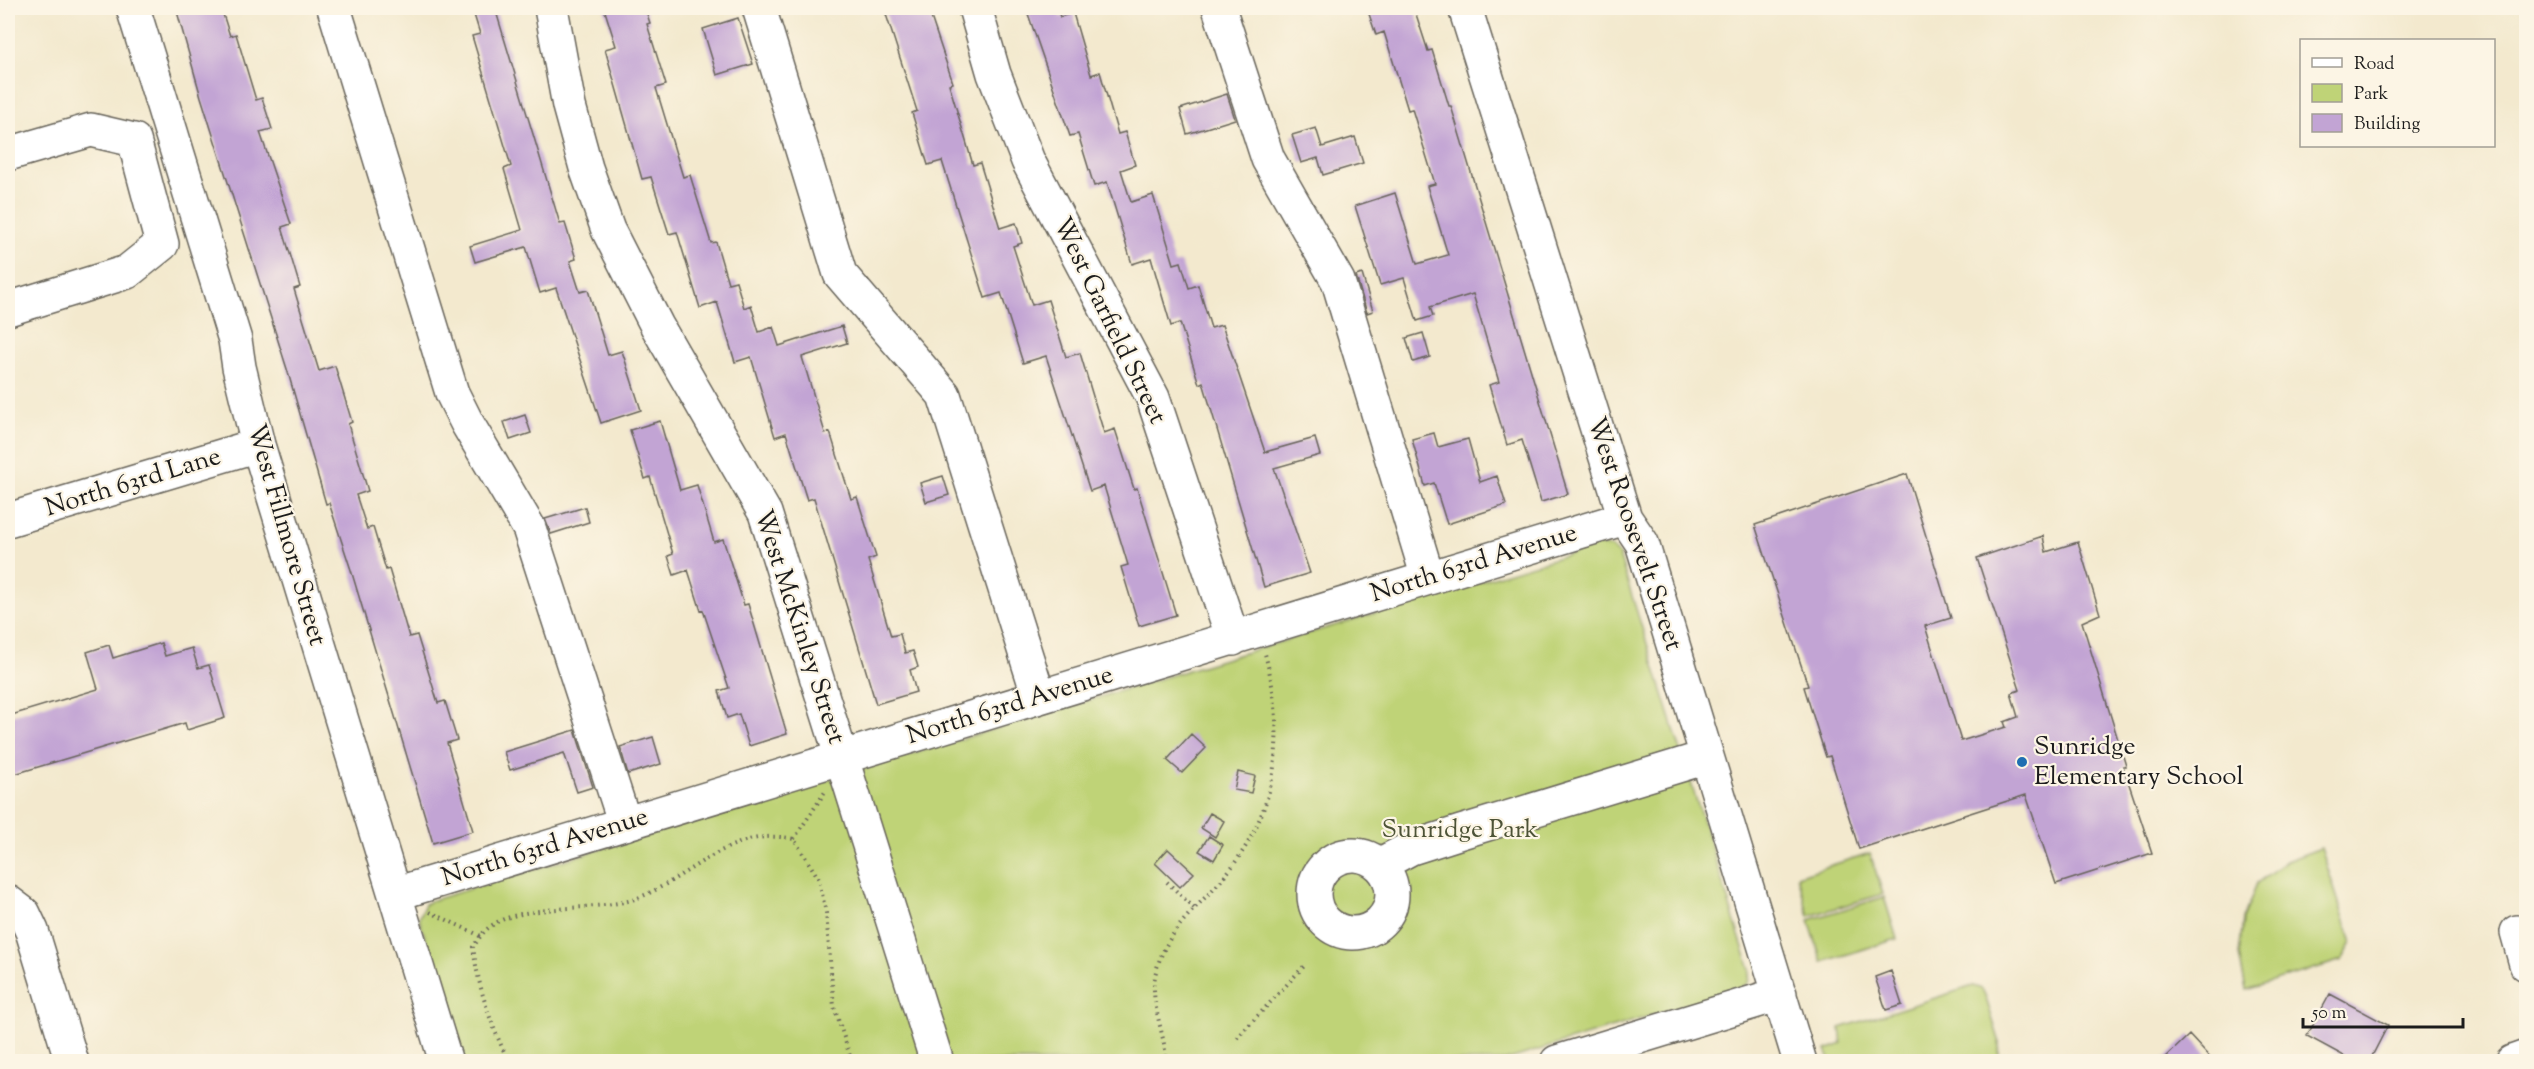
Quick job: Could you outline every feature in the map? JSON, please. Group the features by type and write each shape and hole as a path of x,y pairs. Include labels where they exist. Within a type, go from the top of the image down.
{"street":[{"name":"West Fillmore Street","path":"133,8 235,340 239,367 258,445 446,1062"},
{"path":"334,8 452,393 466,423 529,528 625,824"},
{"name":"West McKinley Street","path":"551,8 569,106 586,168 608,230 635,286 765,513 937,1062"},
{"path":"759,8 840,274 944,395 1039,697"},
{"name":"West Garfield Street","path":"975,8 994,74 1029,161 1153,398 1233,639"},
{"path":"1219,8 1268,159 1338,281 1428,578"},
{"name":"West Roosevelt Street","path":"1465,8 1625,518 1642,543 1800,1062"},
{"path":"8,154 91,130 134,140 162,244 127,272 8,309"},
{"name":"North 63rd Lane","path":"8,520 258,445"},
{"name":"North 63rd Avenue","path":"395,894 1625,518"},
{"path":"1379,865 1411,848 1707,757"},
{"path":"8,902 24,914 32,931 72,1062"},
{"path":"2517,932 2526,964"},
{"path":"1557,1062 1780,994"},
{"path":"2512,1062 2526,1057"}],"path":[{"path":"1166,1062 1166,1047 1153,998 1153,984 1168,938 1219,882 1250,838 1273,776 1278,718 1264,650"},
{"path":"794,839 827,790"},
{"path":"509,1062 478,986 473,947 492,925 518,916 564,908 599,907 635,899 740,841 775,835 794,839 819,879 826,913 834,1007 852,1062"},
{"path":"1167,882 1194,908"},
{"path":"427,910 481,936"},
{"path":"1237,1038 1306,964"}],"green space":[{"name":"Sunridge Park","path":"1599,545 1611,548 1619,555 1750,970 1748,983 1738,989 1503,1061 463,1062 419,918 425,904 430,901"},
{"path":"2321,848 2352,943 2342,960 2246,990 2239,955 2243,919 2257,883 2286,861"},
{"path":"1870,853 1883,894 1809,916 1797,876"},
{"path":"1884,897 1897,939 1822,962 1809,920"},
{"path":"1973,986 1982,989 1985,995 1999,1040 1999,1061 1830,1061 1826,1050 1842,1044 1840,1028"}],"building":[{"path":"176,8 221,8 230,36 236,34 256,100 262,98 272,129 260,132 291,224 282,227 300,287 294,289 319,371 335,366 352,422 348,424 368,491 356,495 367,529 373,527 386,570 389,569 409,637 417,635 438,703 445,701 457,740 447,743 473,831 433,843 351,570 329,503 326,504 287,369 201,97"},
{"path":"472,8 495,8 560,224 565,223 576,259 570,261 580,292 588,290 608,355 622,351 641,410 601,423 556,288 540,293 526,247 475,262 470,246 522,230 504,169 511,166 472,36 480,34"},
{"path":"604,8 645,8 650,23 647,24 666,85 656,88 683,177 690,175 711,243 716,242 728,283 736,281 744,308 751,305 759,332 773,327 779,346 842,326 847,343 802,357 825,433 830,432 851,499 857,497 876,557 868,560 891,636 900,634 905,653 913,651 918,667 910,670 916,692 876,704 814,498 807,500 786,433 775,437 751,357 735,362 717,302 700,308 677,232 669,234 651,177 642,179 605,49 616,46"},
{"path":"884,8 928,8 953,83 949,84 973,165 980,163 1000,228 1016,223 1022,243 1013,246 1032,305 1048,300 1066,357 1080,353 1104,433 1115,429 1134,489 1137,488 1176,615 1139,626 1121,567 1128,565 1104,486 1090,491 1046,356 1023,363 1001,293 985,298 942,161 928,165 912,113 917,111"},
{"path":"1026,8 1057,8 1060,17 1073,13 1091,75 1100,72 1118,134 1125,132 1135,165 1121,170 1131,202 1153,195 1174,264 1181,262 1189,288 1198,285 1211,328 1222,325 1265,452 1315,438 1320,455 1274,468 1310,573 1264,587 1203,382 1199,384 1180,323 1171,326 1151,258 1132,264 1107,182 1094,186 1078,134 1070,136"},
{"path":"1367,8 1414,8 1428,51 1432,50 1568,494 1541,502 1522,440 1507,445 1489,385 1499,382 1473,294 1430,307 1433,316 1417,321 1404,278 1380,285 1355,206 1395,193 1417,264 1448,255 1427,186 1435,184 1412,109 1408,110 1384,32 1376,35"},
{"path":"738,18 753,64 717,75 703,29"},
{"path":"1227,94 1235,119 1187,134 1180,109"},
{"path":"1316,128 1322,147 1355,137 1363,163 1323,175 1318,158 1301,163 1292,135"},
{"path":"1362,274 1373,311 1367,313 1356,276"},
{"path":"1423,333 1430,357 1413,362 1406,338"},
{"path":"525,415 531,433 510,440 504,422"},
{"path":"660,421 680,490 697,485 714,542 723,539 744,605 748,604 787,734 749,746 739,714 727,718 719,691 729,688 703,610 701,611 688,570 674,575 668,556 673,554 650,477 645,479 630,430"},
{"path":"1434,433 1438,447 1468,439 1480,482 1497,476 1506,505 1447,524 1434,483 1425,486 1412,439"},
{"path":"1907,474 1951,618 1925,626 1961,741 2006,727 2004,722 2018,717 2011,693 2020,690 1977,558 2043,536 2046,552 2078,542 2100,614 2082,622 2126,766 2123,766 2152,853 2056,884 2026,795 1859,849 1830,756 1826,757 1804,687 1808,686 1755,525"},
{"path":"943,476 949,495 926,502 920,483"},
{"path":"585,507 589,522 551,534 545,519"},
{"path":"161,643 165,656 192,648 198,668 209,665 225,718 187,730 185,723 8,776 8,716 98,689 87,652 109,645 113,658"},
{"path":"575,730 593,787 577,792 564,753 510,770 504,752"},
{"path":"1191,734 1206,748 1182,773 1167,760"},
{"path":"653,737 661,764 628,774 620,747"},
{"path":"1238,772 1255,776 1251,793 1234,790"},
{"path":"1210,813 1224,821 1215,837 1201,828"},
{"path":"1209,836 1223,845 1214,860 1199,851"},
{"path":"1168,849 1194,873 1180,887 1155,863"},
{"path":"1891,971 1902,1005 1886,1010 1875,977"},
{"path":"2330,994 2388,1025 2369,1062 2355,1062 2307,1036"},
{"path":"2189,1035 2214,1062 2161,1062"}],"place":[{"name":"Sunridge Elementary School","path":"2022,762"}]}
